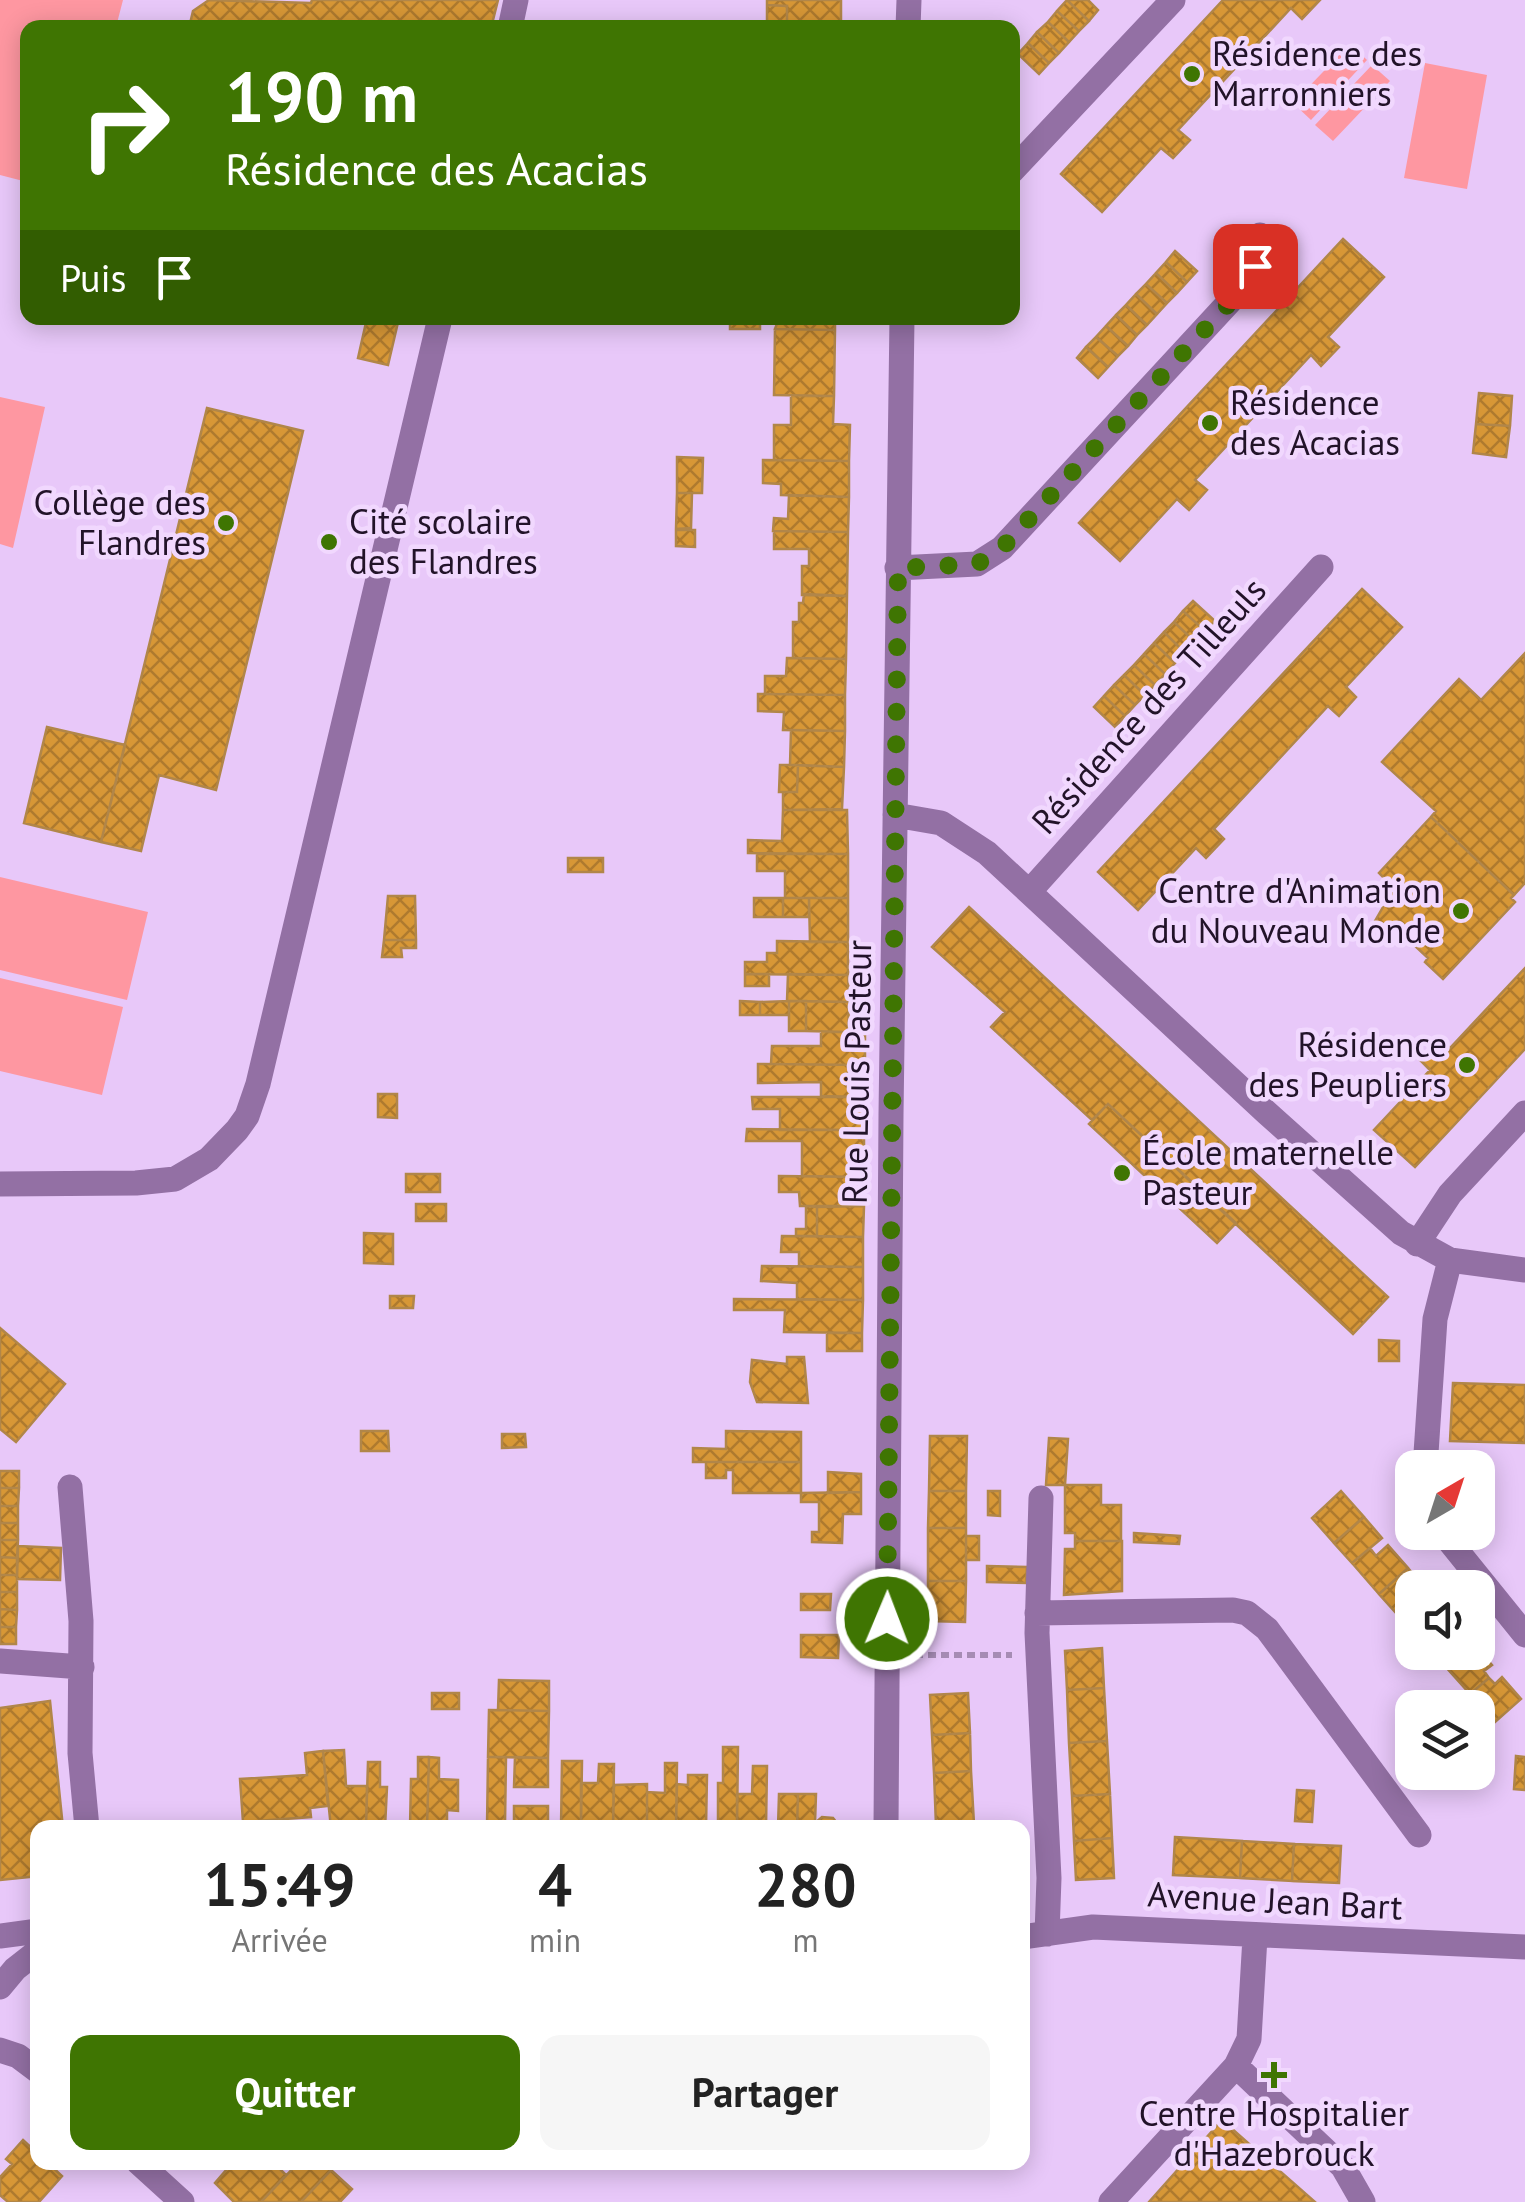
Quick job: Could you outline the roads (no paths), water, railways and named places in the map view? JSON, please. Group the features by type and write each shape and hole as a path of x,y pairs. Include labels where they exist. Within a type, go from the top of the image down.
{"street":[{"path":"1020,163 1173,0"},
{"path":"898,568 977,564 1002,548 1234,298 1255,266 1260,235"},
{"path":"0,1184 146,1182 175,1178 209,1159 247,1116 258,1084 438,325"},
{"name":"Rue Louis Pasteur","path":"886,1820 902,325"},
{"name":"Résidence des Tilleuls","path":"1028,892 1321,567"},
{"path":"895,815 924,817 958,831 1367,1205 1417,1244 1450,1260 1525,1270"},
{"path":"1417,1244 1450,1194 1525,1113"},
{"path":"1426,1450 1435,1318 1450,1260"},
{"path":"70,1486 81,1621 80,1753 86,1820"},
{"path":"1035,1936 1049,1878 1037,1613 1041,1498"},
{"path":"1457,1550 1525,1635"},
{"path":"1037,1613 1233,1610 1258,1620 1420,1836"},
{"path":"0,1661 82,1667"},
{"name":"Avenue Jean Bart","path":"1035,1936 1092,1927 1525,1948"},
{"path":"0,1936 30,1933"},
{"path":"1111,2202 1236,2066 1248,2039 1256,1937"},
{"path":"0,1988 30,1957"},
{"path":"0,2050 30,2066"},
{"path":"1236,2066 1343,2167 1362,2202"},
{"path":"147,2170 182,2202"}],"place":[{"name":"Résidence des Marronniers","path":"1192,74"},
{"name":"Résidence des Acacias","path":"1210,423"},
{"name":"Collège des Flandres","path":"226,523"},
{"name":"Cité scolaire des Flandres","path":"329,542"},
{"name":"Centre d'Animation du Nouveau Monde","path":"1461,911"},
{"name":"Résidence des Peupliers","path":"1467,1065"},
{"name":"École maternelle Pasteur","path":"1122,1173"},
{"name":"Centre Hospitalier d'Hazebrouck","path":"1274,2075"}]}
